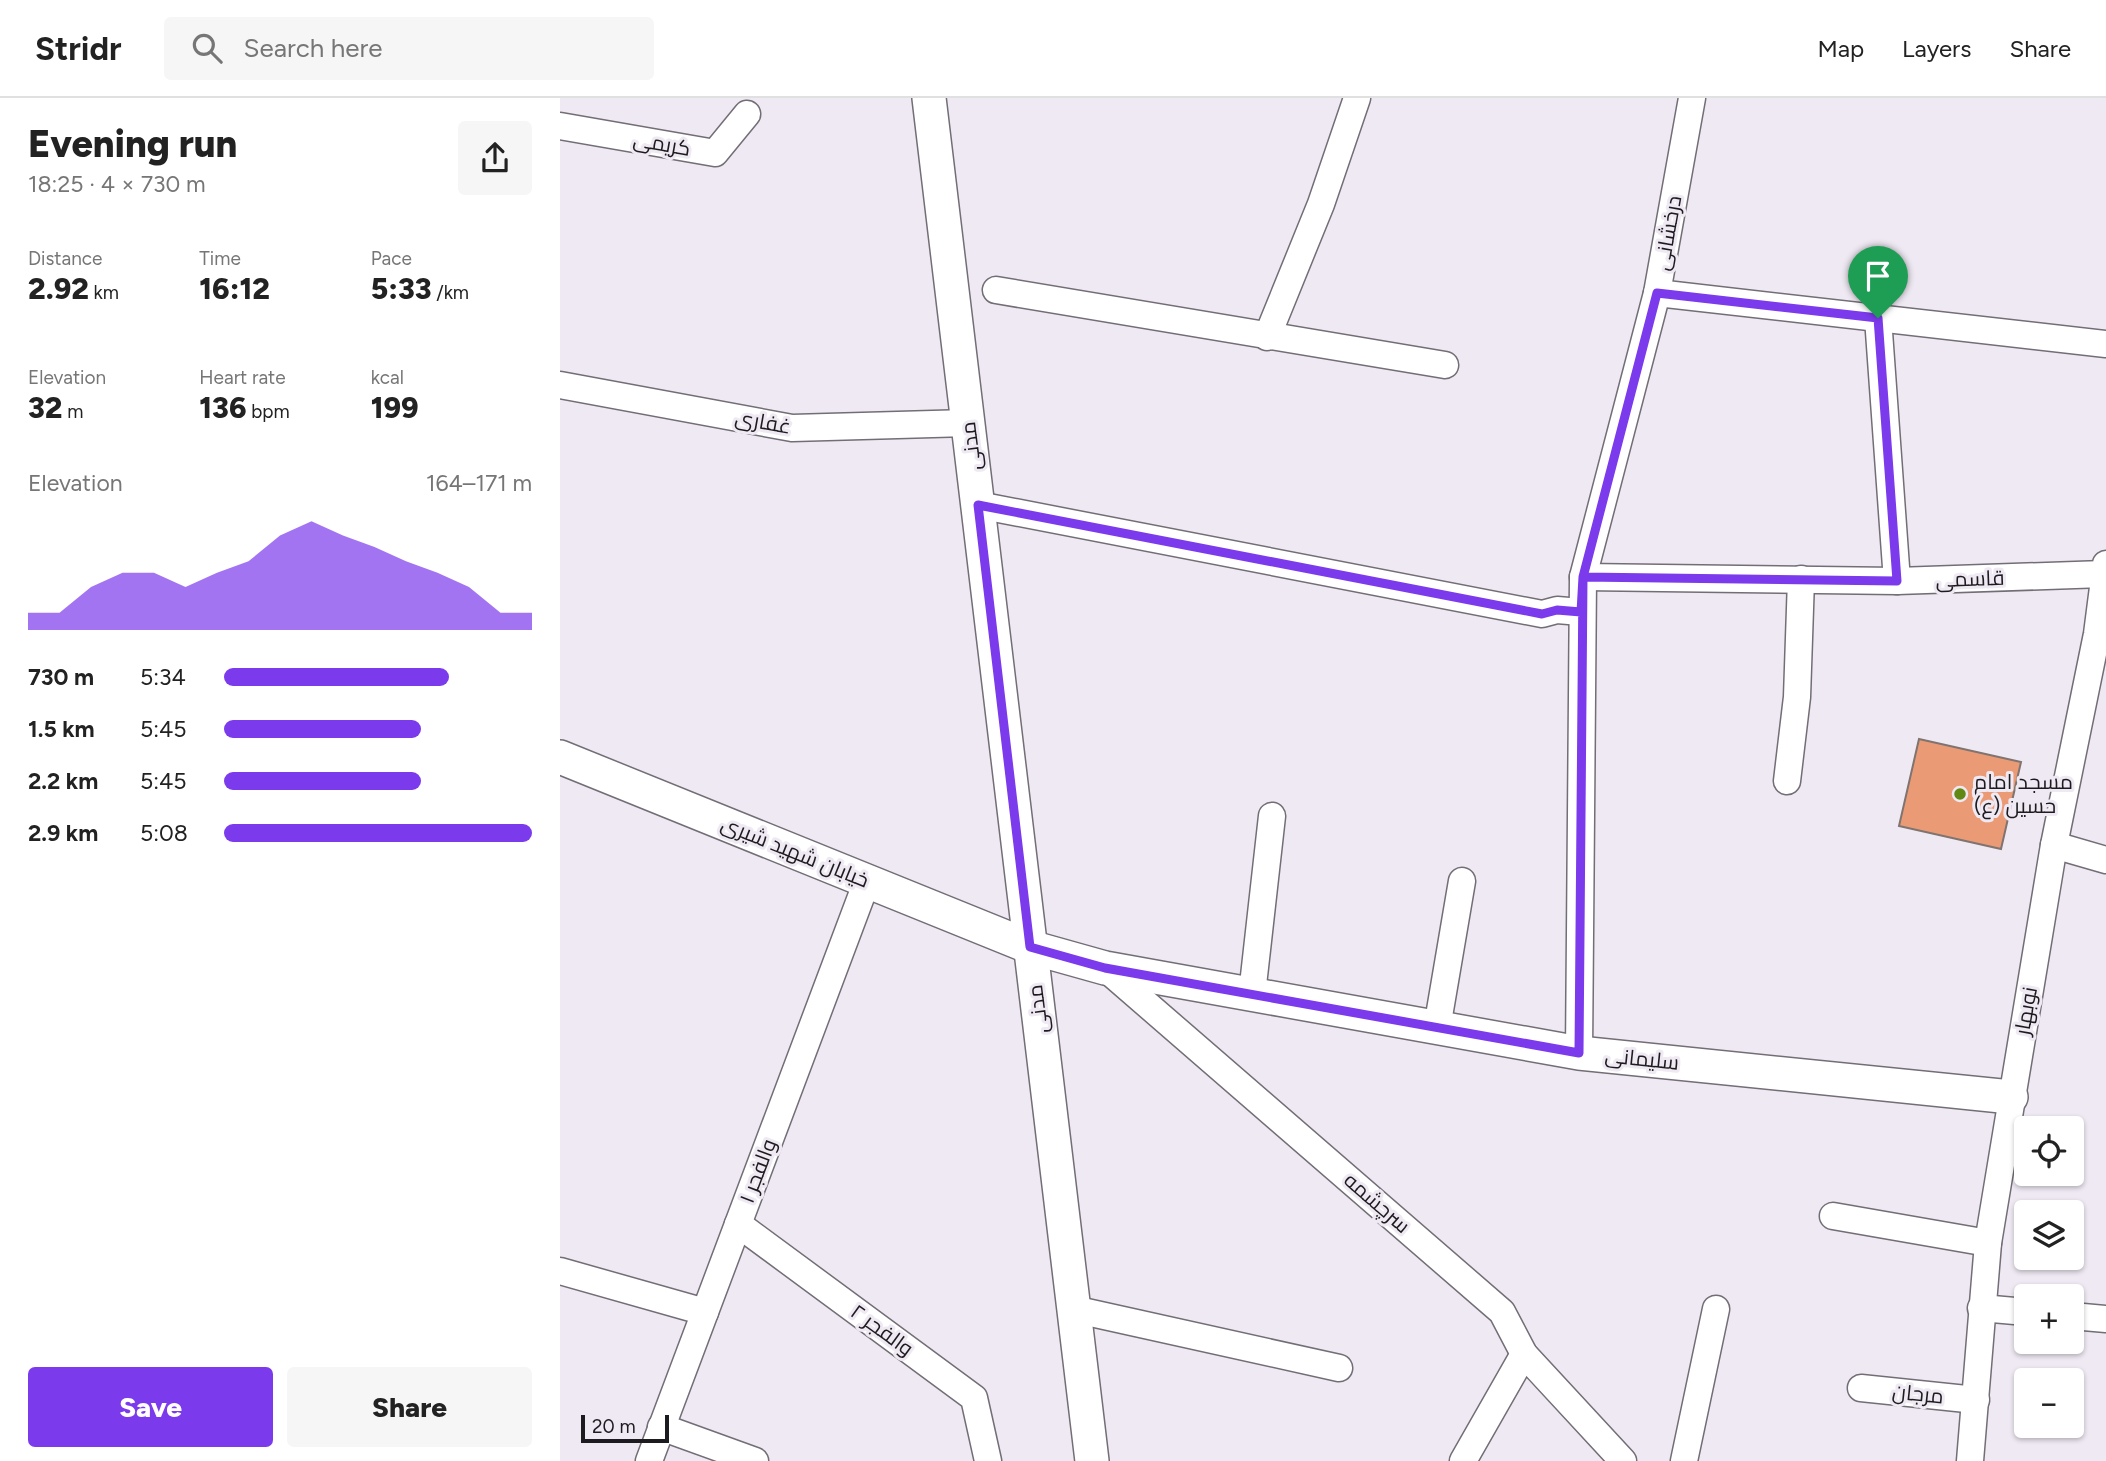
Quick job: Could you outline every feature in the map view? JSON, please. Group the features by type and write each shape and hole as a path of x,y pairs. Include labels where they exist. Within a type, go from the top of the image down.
{"street":[{"name":"مدنی","path":"929,98 1091,1461"},
{"path":"1267,337 1321,204 1357,98"},
{"name":"درخشانی","path":"1579,1053 1583,577 1657,293 1692,98"},
{"name":"کریمی","path":"560,126 715,153 747,114"},
{"path":"996,290 1445,365"},
{"path":"1657,293 2106,344"},
{"path":"1878,318 1897,581"},
{"name":"غفاری","path":"560,385 792,428 968,423"},
{"path":"978,505 1542,614 1557,610 1581,612"},
{"name":"قاسمی","path":"1583,577 1897,581 2105,569"},
{"name":"نوبهار","path":"1970,1461 1980,1308 1988,1243 2054,845 2102,635 2105,569"},
{"path":"1787,781 1797,697 1801,579"},
{"name":"خیابان شهید شیری","path":"560,757 1030,947"},
{"path":"1252,994 1272,816"},
{"path":"2054,845 2106,860"},
{"name":"والفجر ۱","path":"649,1461 867,881"},
{"path":"1437,1028 1462,881"},
{"name":"سلیمانی","path":"1030,947 1105,968 1579,1053 2011,1097"},
{"name":"سرچشمه","path":"1105,968 1502,1312 1524,1354 1623,1461"},
{"path":"1833,1216 1988,1243"},
{"name":"والفجر ۲","path":"738,1224 974,1398 988,1461"},
{"path":"560,1271 705,1312"},
{"path":"1980,1308 2014,1311"},
{"path":"1684,1461 1716,1309"},
{"path":"1073,1310 1339,1368"},
{"path":"2084,1317 2106,1319"},
{"path":"1463,1461 1524,1354"},
{"name":"مرجان","path":"1861,1388 1976,1401"},
{"path":"662,1427 755,1461"}],"building":[{"name":"مسجد امام حسین (ع)","path":"1919,739 2021,762 2001,849 1899,826"}],"place":[{"name":"مسجد امام حسین (ع)","path":"1960,794"}],"route":[{"path":"1878,318 1657,293 1583,577 1581,612 1557,610 1542,614 978,505 1030,947 1105,968 1579,1053 1583,577 1897,581 1878,318"}]}
